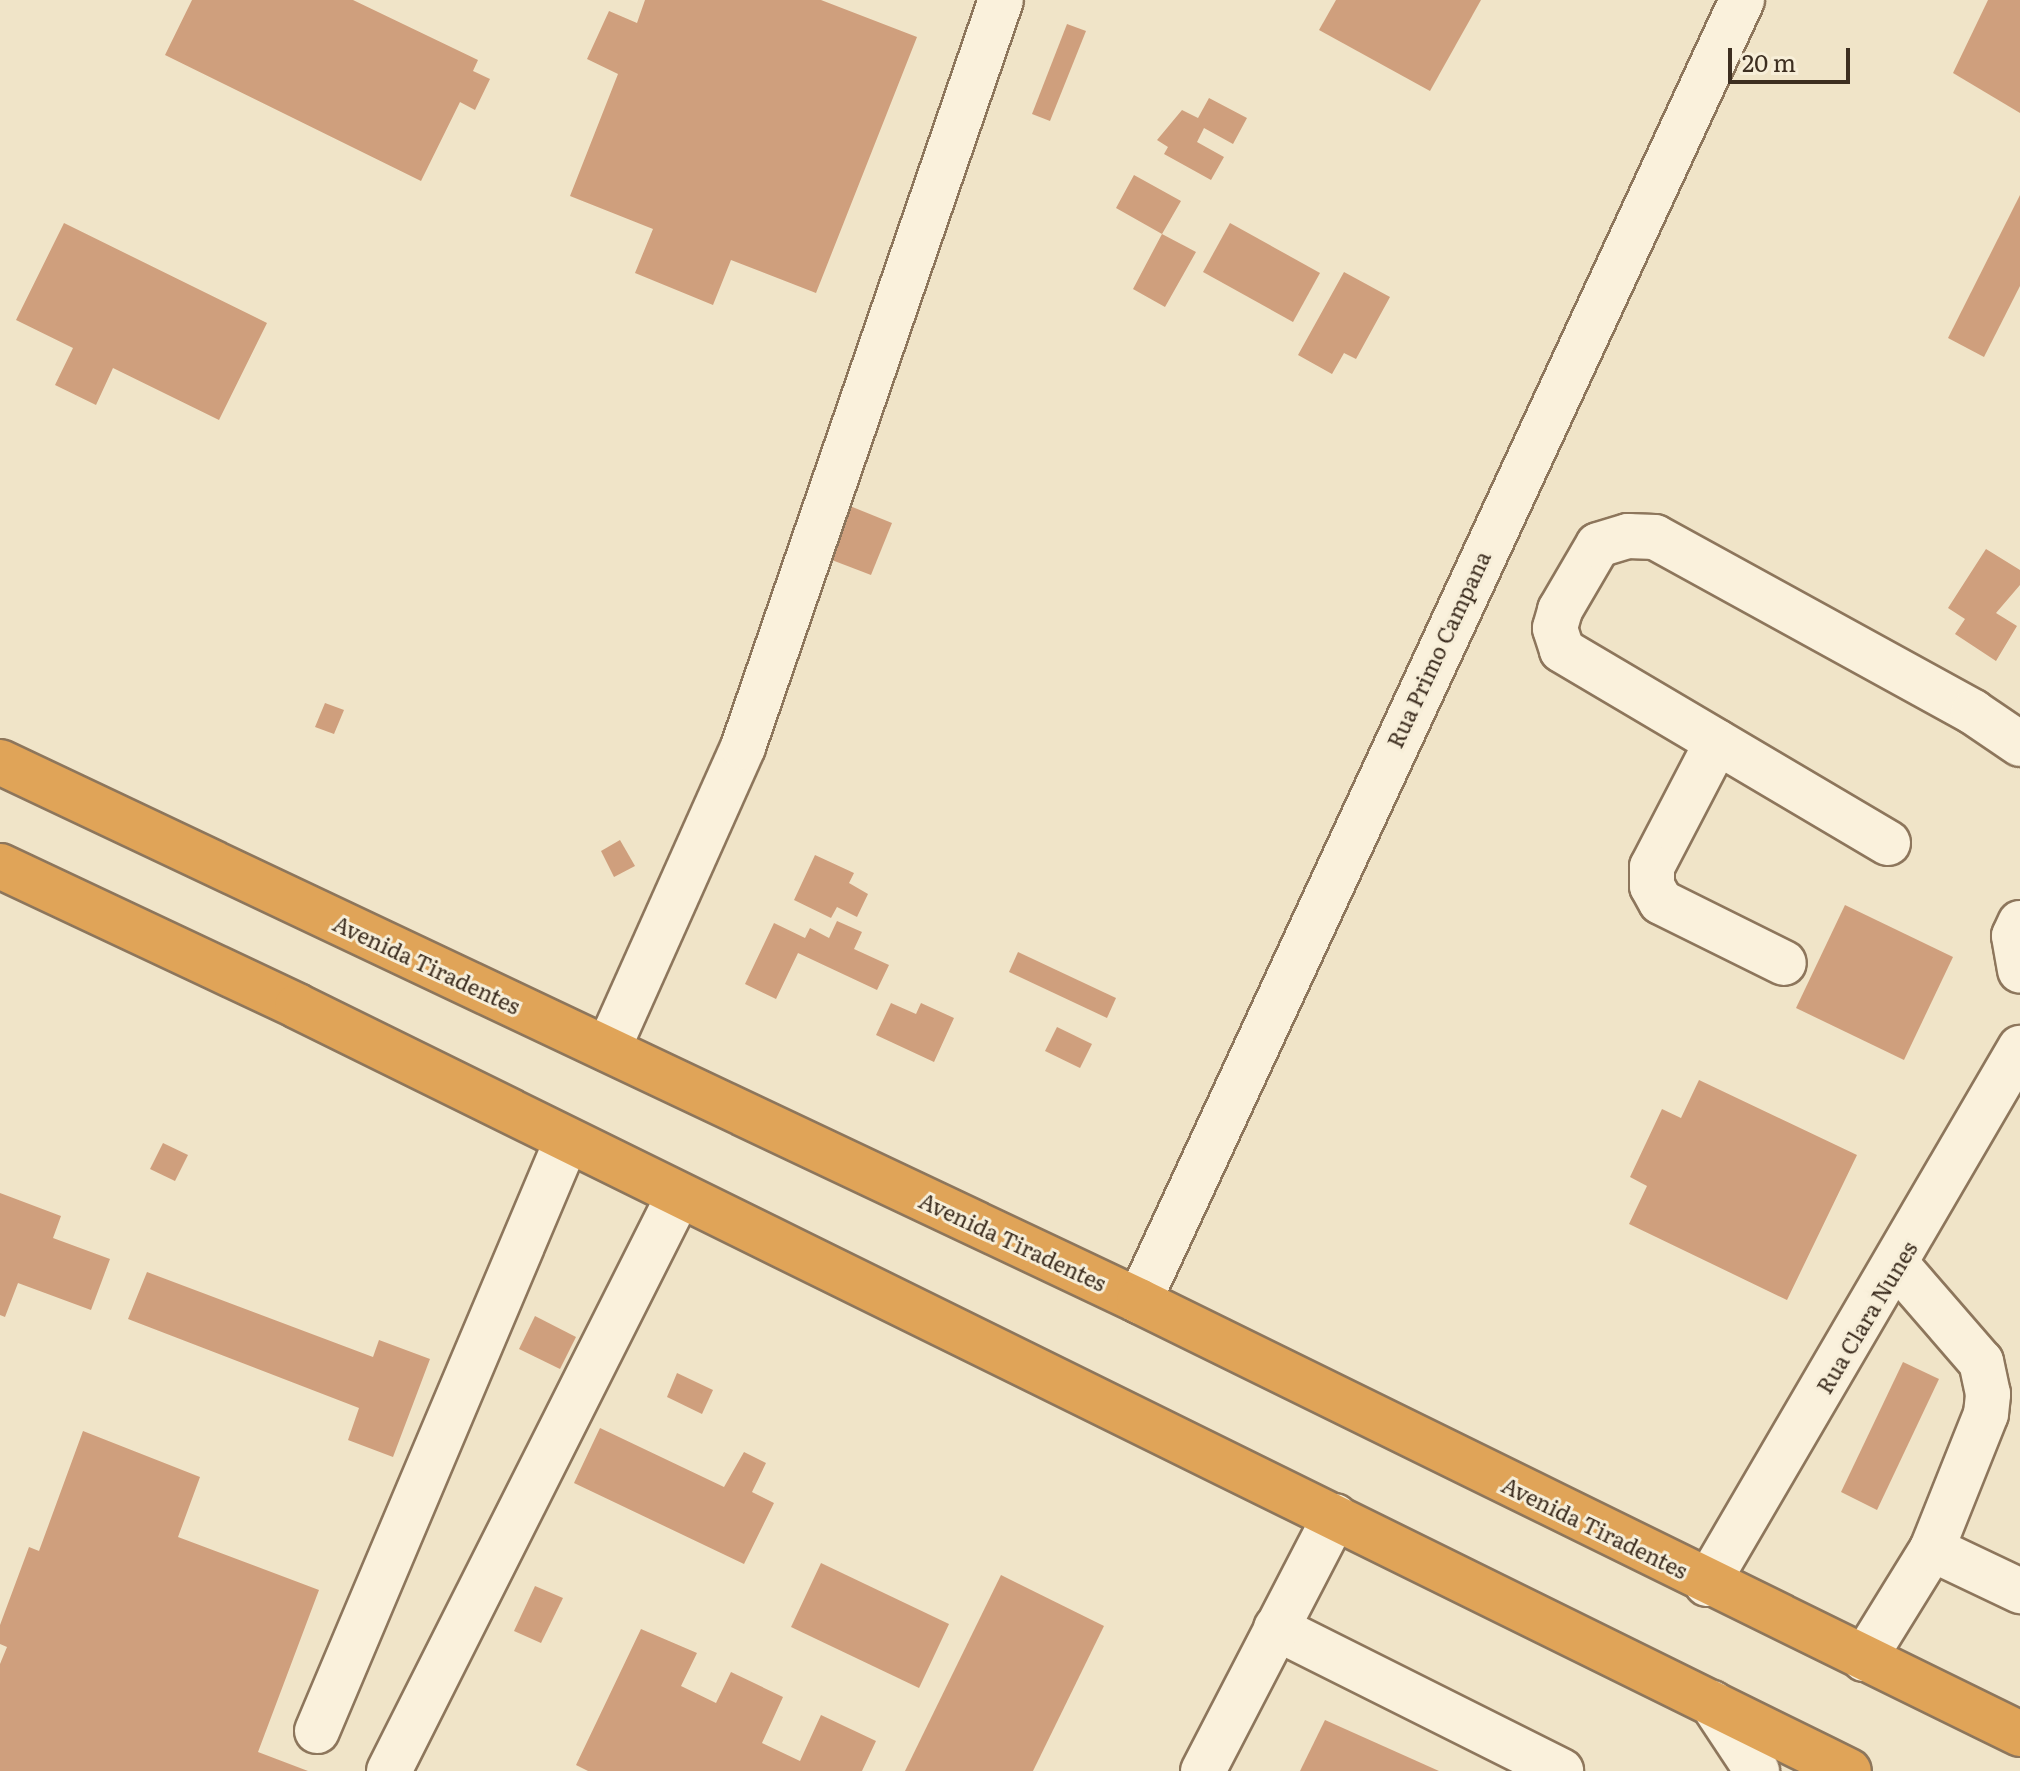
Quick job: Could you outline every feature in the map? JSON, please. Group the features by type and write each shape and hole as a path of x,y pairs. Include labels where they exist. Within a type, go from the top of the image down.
{"highway":[{"name":"Avenida Tiradentes","path":"0,762 1139,1301 1707,1584 2020,1734"},
{"path":"0,866 297,1006 566,1142 1335,1516 1849,1771"}],"street":[{"path":"608,1049 743,747 1001,0"},
{"name":"Rua Primo Campana","path":"1139,1301 1742,0"},
{"path":"1888,843 1562,650 1555,628 1560,610 1598,545 1628,536 1655,537 1973,712 2020,744"},
{"path":"1717,742 1652,867 1652,886 1661,902 1784,963"},
{"path":"2020,923 2014,955 2020,970"},
{"name":"Rua Clara Nunes","path":"1707,1584 1897,1265 2020,1048"},
{"path":"317,1731 566,1142"},
{"path":"389,1771 678,1197"},
{"path":"1864,1659 1932,1549 1986,1414 1988,1394 1981,1362 1897,1265"},
{"path":"1203,1771 1335,1516"},
{"path":"1932,1549 2020,1591"},
{"path":"1276,1628 1561,1771"},
{"path":"1712,1703 1757,1771"}],"building":[{"path":"192,0 353,0 478,60 473,71 490,79 475,110 460,102 421,181 165,55"},
{"path":"645,0 821,0 917,37 816,293 731,260 713,305 635,273 653,229 570,196 618,74 587,59 609,11 637,23"},
{"path":"1336,0 1481,0 1430,91 1319,30"},
{"path":"1988,0 2020,0 2020,113 1953,73"},
{"path":"1067,24 1086,31 1050,121 1032,114"},
{"path":"1209,98 1247,118 1233,144 1204,128 1197,142 1224,157 1211,180 1164,154 1168,147 1157,140 1182,110 1198,118"},
{"path":"1134,175 1181,201 1162,234 1116,208"},
{"path":"2020,195 2020,286 1984,357 1948,338"},
{"path":"64,223 267,323 219,420 113,368 96,405 55,385 73,348 16,320"},
{"path":"1230,223 1320,273 1293,322 1203,272"},
{"path":"1162,234 1196,252 1165,307 1133,289"},
{"path":"1344,272 1390,297 1356,359 1344,353 1332,374 1298,355"},
{"path":"845,504 892,523 871,575 824,557"},
{"path":"1986,549 2020,570 2020,585 1996,613 2017,626 1996,661 1955,634 1965,619 1948,608"},
{"path":"325,703 344,710 334,734 315,727"},
{"path":"620,840 635,866 614,877 601,851"},
{"path":"815,855 854,873 849,883 868,894 857,917 837,907 831,918 794,900"},
{"path":"1845,905 1953,957 1904,1060 1796,1008"},
{"path":"837,921 862,932 854,949 889,965 877,990 798,953 776,999 745,984 774,923 805,938 810,928 829,938"},
{"path":"1018,952 1116,998 1107,1018 1009,972"},
{"path":"891,1003 916,1014 921,1003 954,1018 934,1062 876,1035"},
{"path":"1057,1027 1092,1044 1080,1068 1045,1051"},
{"path":"1699,1080 1857,1155 1787,1300 1629,1224 1647,1186 1630,1177 1662,1109 1681,1118"},
{"path":"163,1143 188,1155 175,1181 150,1169"},
{"path":"0,1193 61,1216 53,1238 110,1259 91,1310 18,1283 5,1317 0,1315"},
{"path":"147,1272 373,1357 379,1340 430,1359 393,1457 348,1440 359,1408 128,1319"},
{"path":"535,1316 576,1337 560,1369 519,1349"},
{"path":"1903,1362 1939,1379 1877,1510 1841,1492"},
{"path":"677,1373 713,1390 702,1414 667,1397"},
{"path":"600,1428 724,1487 744,1452 766,1463 752,1492 774,1503 744,1564 574,1483"},
{"path":"83,1431 200,1477 178,1537 319,1590 258,1752 308,1771 0,1771 0,1664 7,1647 0,1644 0,1625 29,1547 39,1551"},
{"path":"821,1563 949,1624 919,1688 791,1627"},
{"path":"1001,1575 1104,1626 1033,1771 905,1771"},
{"path":"535,1586 563,1598 541,1643 514,1631"},
{"path":"641,1629 697,1653 681,1686 716,1703 731,1672 783,1697 762,1743 800,1761 821,1715 876,1741 862,1771 588,1771 576,1765"},
{"path":"1325,1720 1439,1771 1300,1771"}]}
